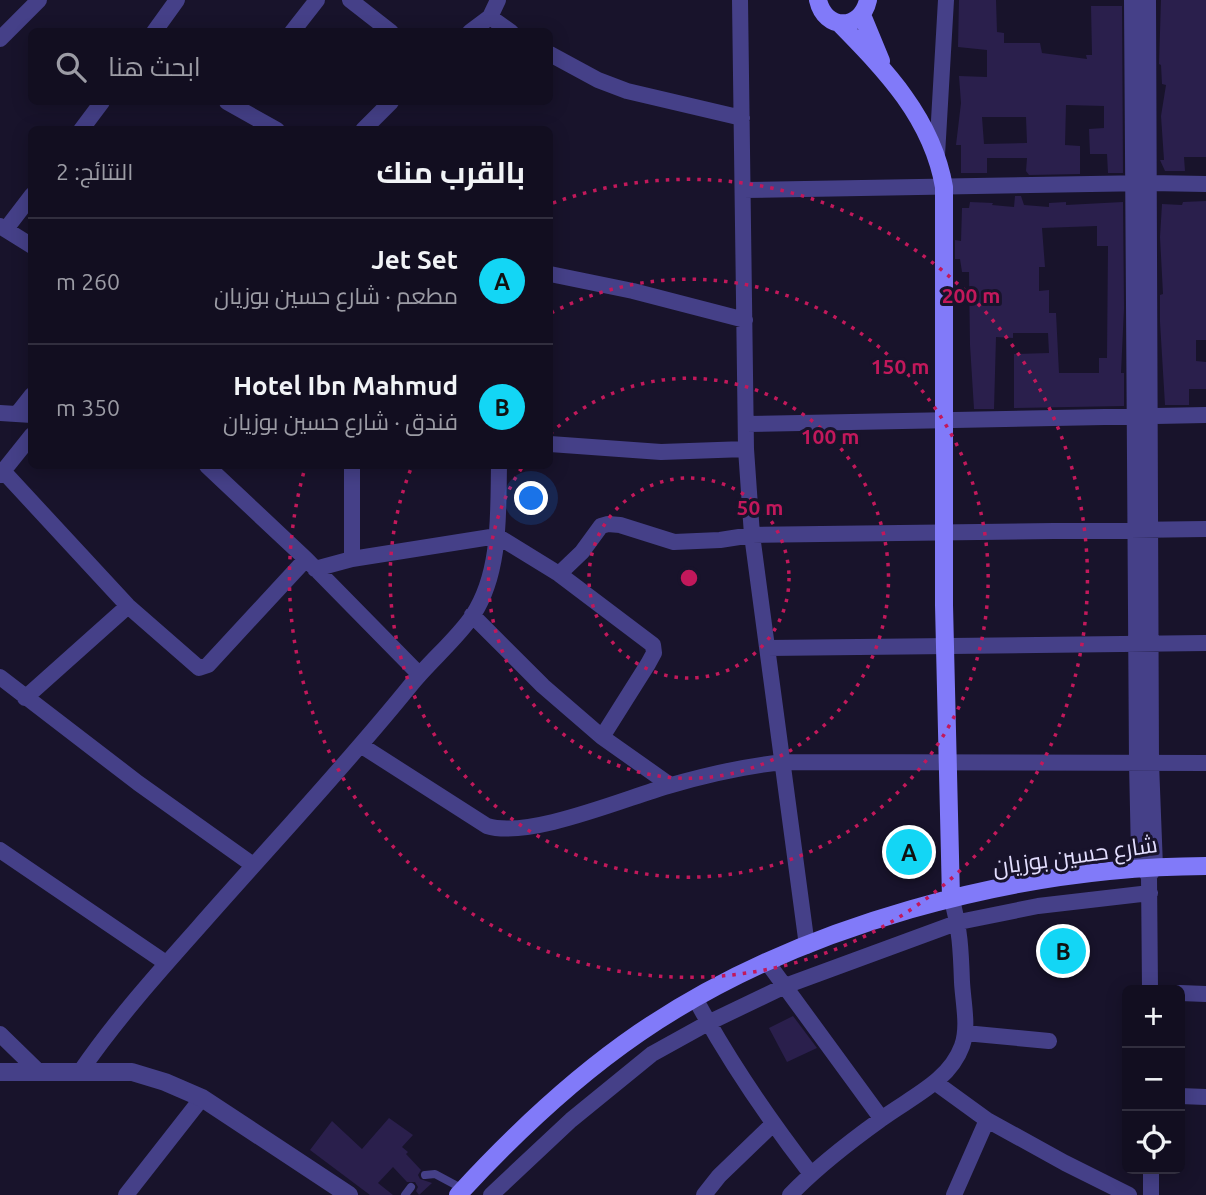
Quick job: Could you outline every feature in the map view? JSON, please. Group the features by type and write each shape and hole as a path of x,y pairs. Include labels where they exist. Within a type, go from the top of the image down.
{"main road":[{"path":"817,1 825,16 839,23 886,71 915,111 937,155 944,187 947,762 951,898"},
{"path":"865,8 886,71"},
{"path":"839,23 855,20 865,8"},
{"name":"شارع حسين بوزيان","path":"460,1192 527,1123 582,1076 639,1033 695,998 766,962 875,921 951,898 1039,880 1206,866"}],"street":[{"path":"0,39 39,0"},
{"path":"157,28 177,0"},
{"path":"295,28 317,0"},
{"path":"351,0 386,28"},
{"path":"475,28 489,17 498,0"},
{"path":"740,0 746,449 752,535 807,946"},
{"path":"937,155 946,0"},
{"path":"1132,0 1142,183"},
{"path":"1148,0 1142,183 1145,644 1144,763 1139,855 1148,870 1150,893 1150,985"},
{"path":"489,17 505,28"},
{"path":"553,56 598,80 627,91 742,118"},
{"path":"84,126 100,105"},
{"path":"236,105 269,126"},
{"path":"367,126 388,105"},
{"path":"743,190 1206,184"},
{"path":"28,200 3,228 28,244"},
{"path":"553,275 633,291 745,320"},
{"path":"0,413 24,414"},
{"path":"746,424 1206,415"},
{"path":"28,440 2,472 128,606 192,663 202,668 311,564 497,536 559,574 655,649 602,737"},
{"path":"553,444 661,452 746,449"},
{"path":"211,469 311,564 419,674"},
{"path":"352,469 352,559"},
{"path":"80,1072 97,1046 166,964 362,746 419,674 472,615 489,577 497,536 499,469"},
{"path":"559,574 582,552 601,526 608,524 620,525 674,542 720,540 752,535 1206,529"},
{"path":"25,698 128,606"},
{"path":"472,615 543,686 602,737 670,785"},
{"path":"767,648 1206,643"},
{"path":"0,677 138,783 253,865"},
{"path":"362,746 487,827 505,830 537,826 670,785 753,766 784,762 1206,763"},
{"path":"0,850 166,964"},
{"path":"491,1195 571,1121 652,1054 708,1023 785,986 959,922 1038,906 1150,893"},
{"path":"790,1195 811,1174 881,1118 936,1083 960,1050 965,1033 959,922 951,898"},
{"path":"766,962 881,1118"},
{"path":"1185,993 1206,994"},
{"path":"695,998 708,1023 773,1124 811,1174"},
{"path":"965,1033 1049,1041"},
{"path":"0,1034 39,1072"},
{"path":"0,1072 145,1074 202,1098 349,1195"},
{"path":"936,1083 986,1120 1065,1164 1129,1195"},
{"path":"1185,1096 1206,1097"},
{"path":"126,1195 202,1098"},
{"path":"954,1195 986,1120"},
{"path":"704,1195 719,1176 773,1124"},
{"path":"1151,1174 1151,1195"}],"lane":[{"path":"425,1174 435,1174 460,1192"},
{"path":"405,1195 411,1187"}],"building":[{"path":"959,0 996,0 997,32 1004,33 1004,43 1040,43 1042,53 1087,59 1086,55 1092,55 1091,6 1122,6 1123,173 1108,173 1107,154 1090,154 1089,129 1104,128 1104,106 1066,105 1065,145 1080,146 1080,174 1029,175 1026,171 1027,158 987,158 987,173 961,173 961,145 956,145 961,103 959,76 987,77 987,50 958,47","holes":["982,117 1026,117 1027,143 984,144"]},
{"path":"1161,0 1206,0 1206,157 1184,157 1185,171 1165,171 1160,160 1164,160 1161,116 1166,85 1162,84 1159,64"},
{"path":"1015,196 1021,196 1024,205 1049,207 1049,203 1066,202 1066,205 1123,202 1124,308 1121,373 1124,373 1124,406 1014,408 1014,354 1049,353 1048,333 1013,333 1013,338 996,337 994,409 974,409 969,272 962,272 960,259 955,259 955,240 961,241 962,208 969,208 970,202 1014,207","holes":["1097,226 1097,246 1108,246 1107,358 1099,358 1099,373 1059,373 1056,313 1049,313 1049,290 1039,291 1039,267 1045,267 1042,228"]},
{"path":"1206,201 1206,340 1196,340 1196,361 1206,362 1206,389 1189,389 1189,405 1165,405 1160,322 1160,295 1163,294 1160,237 1162,204 1182,205 1183,202"},
{"path":"793,1016 817,1048 787,1062 769,1028"},
{"path":"389,1118 413,1135 402,1147 421,1170 418,1175 420,1179 432,1183 419,1195 415,1182 407,1182 393,1167 378,1183 393,1195 370,1195 310,1150 332,1121 362,1149"}],"place":[{"name":"Jet Set","path":"909,852"},
{"name":"Hotel Ibn Mahmud","path":"1063,951"}]}
